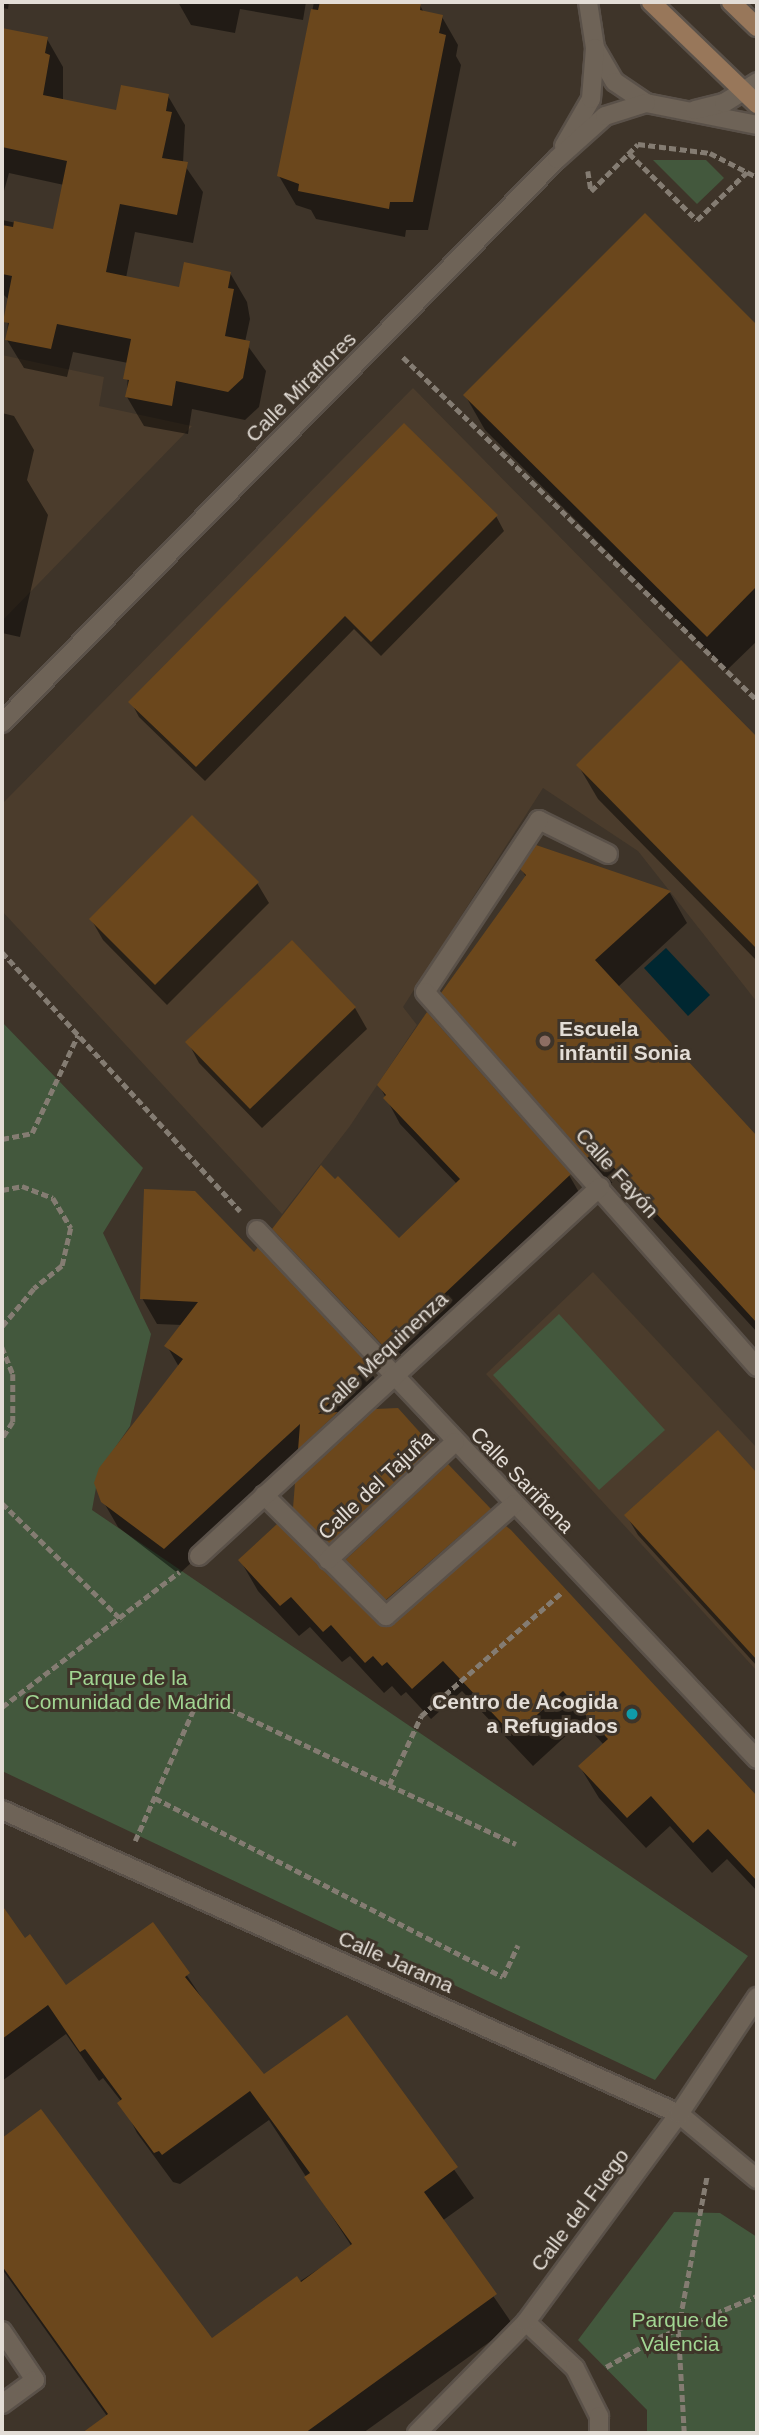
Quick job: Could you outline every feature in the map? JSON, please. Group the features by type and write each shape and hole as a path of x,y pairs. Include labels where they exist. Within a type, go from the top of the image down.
{"main road":[{"path":"652,2 753,93"},
{"path":"732,2 757,27"}],"street":[{"path":"557,159 591,99 595,48 589,4"},
{"path":"595,48 615,82 646,103 757,125"},
{"path":"688,112 753,93"},
{"name":"Calle Miraflores","path":"2,723 557,159 605,117 646,103"},
{"name":"Calle Fayón","path":"608,854 539,820 425,992 757,1367"},
{"name":"Calle Mequinenza","path":"199,1556 392,1375 600,1187"},
{"name":"Calle Sariñena","path":"257,1230 581,1576 757,1759"},
{"name":"Calle del Tajuña","path":"328,1560 455,1442"},
{"path":"264,1494 386,1616 514,1504"},
{"name":"Calle Jarama","path":"2,1810 679,2114 757,2179"},
{"name":"Calle del Fuego","path":"417,2433 526,2322 679,2114 757,1997"},
{"path":"526,2322 575,2368 599,2416 599,2433"},
{"path":"2,2332 35,2380 2,2404"}],"path":[{"path":"583,136 591,191 638,144 710,153 757,177"},
{"path":"629,153 697,220 747,172"},
{"path":"382,337 757,700"},
{"path":"2,952 257,1230"},
{"path":"2,1139 32,1133 78,1035"},
{"path":"2,1190 22,1186 53,1198 71,1228 62,1266 34,1289 2,1327"},
{"path":"2,1347 13,1374 13,1422 2,1438"},
{"path":"2,1503 122,1620"},
{"path":"2,1707 122,1620 199,1556"},
{"path":"389,1784 421,1716 581,1576"},
{"path":"125,1865 200,1695 516,1844"},
{"path":"155,1798 503,1977 518,1945"},
{"path":"684,2433 678,2329 713,2143"},
{"path":"581,2381 678,2329 757,2296"}],"shaded area":[{"path":"2,355 104,377 99,406 192,426 2,621"},
{"path":"413,388 757,737 757,1002 638,851 543,788 403,1007 417,1025 350,1126 282,1214 2,911 2,804"},
{"path":"593,1272 757,1448 757,1671 486,1374"}],"green space":[{"path":"653,160 706,160 724,178 697,204"},
{"name":"Parque de la Comunidad de Madrid","path":"2,1022 143,1168 103,1233 151,1334 130,1426 99,1471 92,1510 748,1956 655,2080 2,1771"},
{"path":"559,1314 665,1430 599,1490 493,1375"},
{"name":"Parque de Valencia","path":"674,2212 720,2213 757,2237 757,2433 647,2433 647,2410 578,2340"}],"water":[{"path":"666,948 710,995 688,1016 644,968"}],"building":[{"path":"320,2 421,2 420,10 443,15 439,33 446,35 413,202 390,202 389,209 298,191 299,184 277,176 311,9 318,10"},
{"path":"2,28 48,37 45,53 50,55 43,95 116,110 121,85 169,94 166,111 172,112 162,158 188,162 177,215 120,204 106,272 179,287 184,262 231,272 228,288 234,289 225,336 250,341 243,378 228,392 176,381 172,406 125,397 129,380 123,379 131,339 57,324 51,349 5,340 9,323 3,322 12,276 2,274 2,225 13,227 14,221 53,229 67,161 2,147"},
{"path":"645,213 757,325 757,586 707,637 463,395"},
{"path":"404,423 498,515 371,642 345,616 196,767 128,702"},
{"path":"681,660 757,737 757,949 576,765"},
{"path":"192,815 259,882 155,985 89,919"},
{"path":"536,845 671,891 595,960 757,1136 757,1323 597,1149 587,1158 441,993 526,875 520,869"},
{"path":"292,940 356,1007 250,1109 185,1042"},
{"path":"427,1012 571,1174 386,1349 272,1229 321,1165 335,1179 338,1176 399,1238 460,1179 383,1098 386,1095 377,1085"},
{"path":"144,1189 195,1191 254,1252 258,1247 369,1365 318,1414 338,1412 298,1450 300,1424 164,1549 101,1502 94,1483 99,1468 183,1359 164,1346 198,1302 140,1299"},
{"path":"398,1408 433,1447 329,1544 293,1508 295,1483 375,1409"},
{"path":"718,1430 757,1473 757,1660 624,1515"},
{"path":"448,1464 491,1509 386,1600 345,1560"},
{"path":"277,1524 378,1624 388,1627 506,1526 757,1796 757,1881 708,1829 693,1843 651,1796 627,1818 578,1766 608,1739 563,1691 514,1736 443,1661 412,1689 387,1662 382,1666 373,1656 365,1663 331,1625 323,1632 291,1597 280,1606 238,1560"},
{"path":"2,1905 25,1938 30,1934 66,1985 153,1922 190,1973 185,1977 264,2074 347,2015 458,2167 424,2192 497,2294 305,2433 82,2433 108,2414 2,2266 2,2138 41,2109 212,2338 297,2276 301,2282 352,2244 304,2177 310,2173 250,2091 162,2155 159,2151 154,2153 117,2103 122,2099 85,2049 80,2052 48,2005 2,2039"}],"place":[{"name":"Escuela infantil Sonia","path":"545,1041"},
{"name":"Centro de Acogida a Refugiados","path":"632,1714"}]}
